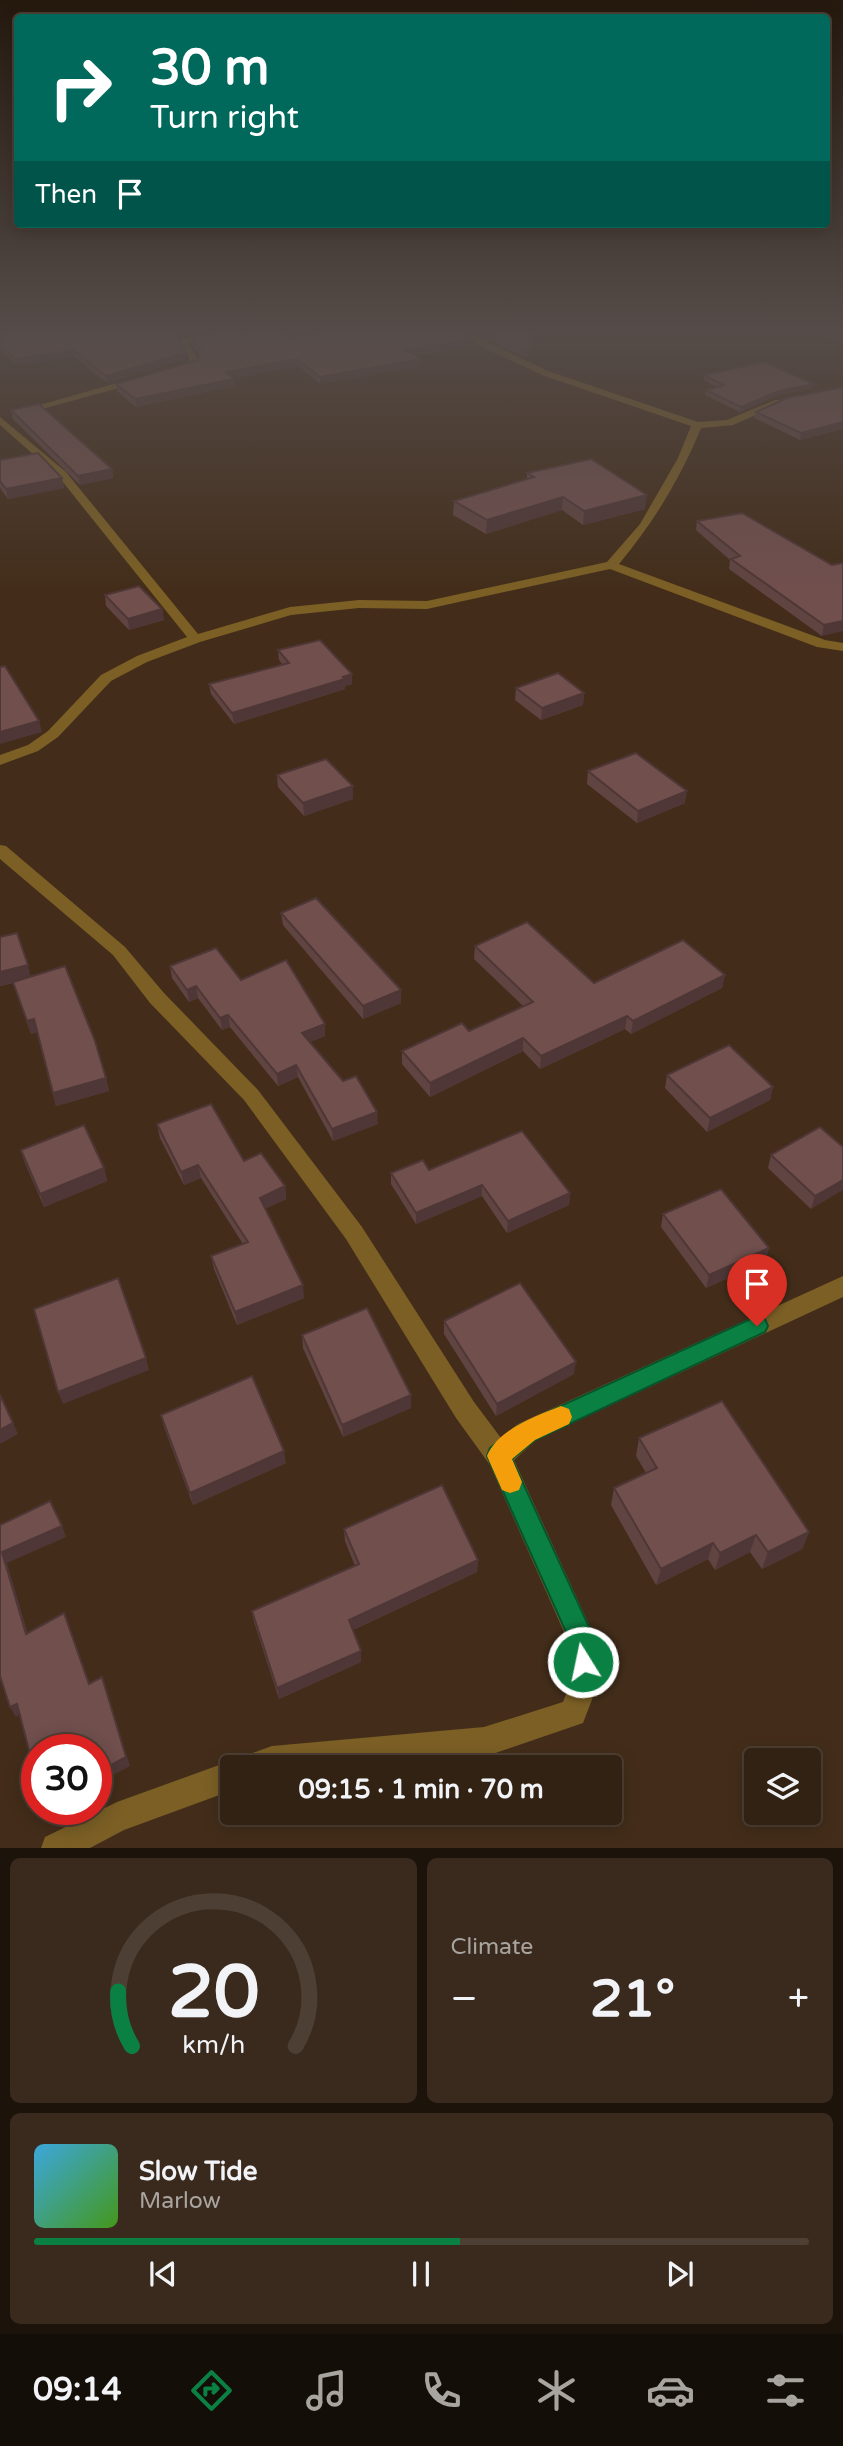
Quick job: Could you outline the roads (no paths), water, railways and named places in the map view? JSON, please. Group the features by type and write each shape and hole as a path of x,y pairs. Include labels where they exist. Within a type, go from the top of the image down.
{"street":[{"path":"673,417 697,425 729,423 744,417"},
{"path":"0,418 36,458 62,474 195,639"},
{"path":"611,565 645,525 684,458 697,425"},
{"path":"0,760 33,748 53,734 106,678 142,659 195,639 290,611 359,604 428,605 611,565 822,644 843,647"},
{"path":"0,850 119,951 157,998 251,1095 354,1233 465,1410 499,1456 582,1640 584,1684 573,1713 484,1742 339,1755"},
{"path":"499,1456 527,1432 843,1286"},
{"path":"56,1847 117,1817 220,1780"}]}
